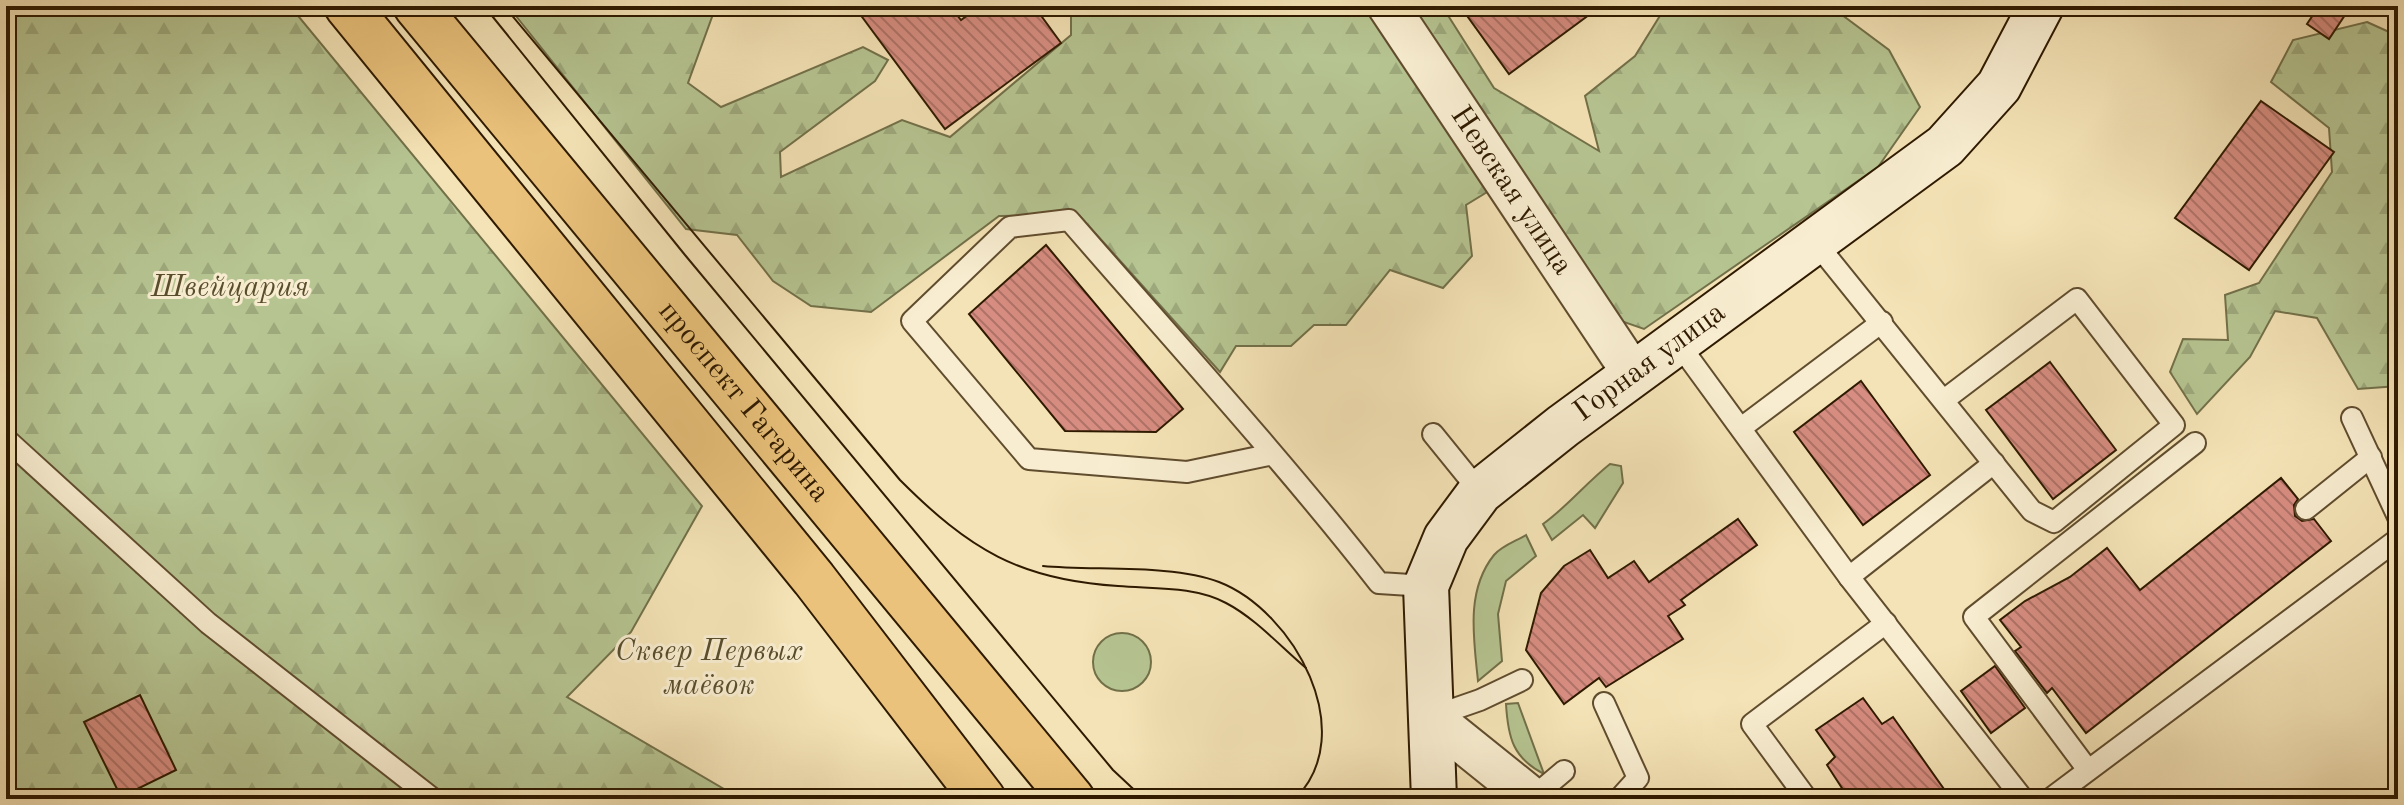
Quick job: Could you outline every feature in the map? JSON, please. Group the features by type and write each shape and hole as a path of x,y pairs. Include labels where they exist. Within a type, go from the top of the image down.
{"main road":[{"name":"проспект Гагарина","path":"347,6 814,579 983,799"},
{"name":"проспект Гагарина","path":"416,6 1072,799"},
{"name":"Горная улица","path":"1434,799 1426,586 1446,538 1480,492 1945,146 1999,86 2041,6"}],"street":[{"name":"Невская улица","path":"1388,6 1634,375"},
{"path":"1431,717 1532,798"}],"lane":[{"path":"1273,454 1187,472 1029,459 912,321 1010,227 1069,220 1273,454 1379,583 1426,586"},
{"path":"1816,243 2032,511 2054,522 2174,425 2077,299 1944,400"},
{"path":"1741,428 1882,322"},
{"path":"1678,343 1849,577 2023,799"},
{"path":"2352,418 2398,517"},
{"path":"1433,434 1480,492"},
{"path":"6,439 208,623 433,799"},
{"path":"2088,770 1974,617 2195,443"},
{"path":"2306,509 2371,457"},
{"path":"1849,577 1994,463"},
{"path":"2050,799 2398,539"},
{"path":"1807,799 1752,724 1886,623"},
{"path":"1431,717 1480,700 1522,680"},
{"path":"1604,703 1638,778 1619,799"},
{"path":"1532,798 1564,771"}],"green space":[{"name":"Швейцария","path":"6,6 290,6 702,506 631,632 567,697 741,799 6,799"},
{"path":"508,6 716,6 688,83 721,107 863,47 888,60 875,81 780,152 781,177 902,120 950,137 1071,35 1071,6 1442,6 1494,88 1599,151 1585,96 1635,56 1666,6 1830,6 1889,50 1920,107 1878,167 1644,329 1621,321 1520,172 1466,205 1472,256 1443,288 1390,270 1346,325 1314,325 1291,346 1236,346 1220,372 1079,215 999,216 871,312 811,306 773,281 737,235 686,229"},
{"path":"2367,22 2398,36 2398,386 2358,389 2317,318 2275,311 2250,357 2197,414 2170,372 2183,339 2228,340 2225,295 2259,283 2332,172 2329,128 2271,82 2293,40"},
{"path":"1610,464 1621,466 1623,483 1595,528 1583,515 1552,540 1543,524"},
{"path":"1526,535 1536,556 1506,581 1498,614 1502,661 1478,681 1474,616 1479,584 1497,552"},
{"path":"1122,633 1143,641 1151,662 1143,683 1122,691 1101,683 1093,662 1101,641"},
{"path":"1518,703 1544,774 1525,761 1514,746 1506,704"}],"building":[{"path":"854,6 950,6 961,20 980,6 1034,6 1061,43 945,129"},
{"path":"1460,6 1601,6 1509,74"},
{"path":"2319,6 2351,6 2329,39 2307,24"},
{"path":"2261,101 2334,152 2249,270 2175,218"},
{"path":"1046,245 1183,409 1156,432 1065,431 969,314"},
{"path":"2050,362 2116,450 2053,499 1986,410"},
{"path":"1861,381 1930,475 1863,525 1794,432"},
{"path":"2281,478 2298,499 2294,505 2295,516 2302,521 2314,519 2331,541 2086,733 2052,688 2047,693 2015,651 2021,647 2000,620 2025,601 2070,577 2107,548 2140,590"},
{"path":"1738,519 1757,545 1681,600 1685,605 1668,616 1683,639 1606,687 1599,678 1564,704 1526,650 1541,593 1564,566 1590,550 1608,578 1634,561 1649,582"},
{"path":"1995,666 2025,708 1991,733 1961,691"},
{"path":"140,695 176,770 121,797 84,722"},
{"path":"1863,698 1882,724 1893,717 1951,799 1849,799 1827,765 1835,757 1816,730"}],"tram line":[{"path":"484,6 685,255 1113,770 1144,799"},
{"path":"504,6 900,480 949,525 998,557 1052,577 1083,583 1187,591 1214,598 1247,617 1306,668"},
{"path":"1043,566 1157,570 1200,576 1247,597 1272,619 1293,646 1310,677 1320,709 1322,741 1314,772 1295,799"}],"park label":[{"name":"Сквер Первых маёвок","path":"709,669"}]}
